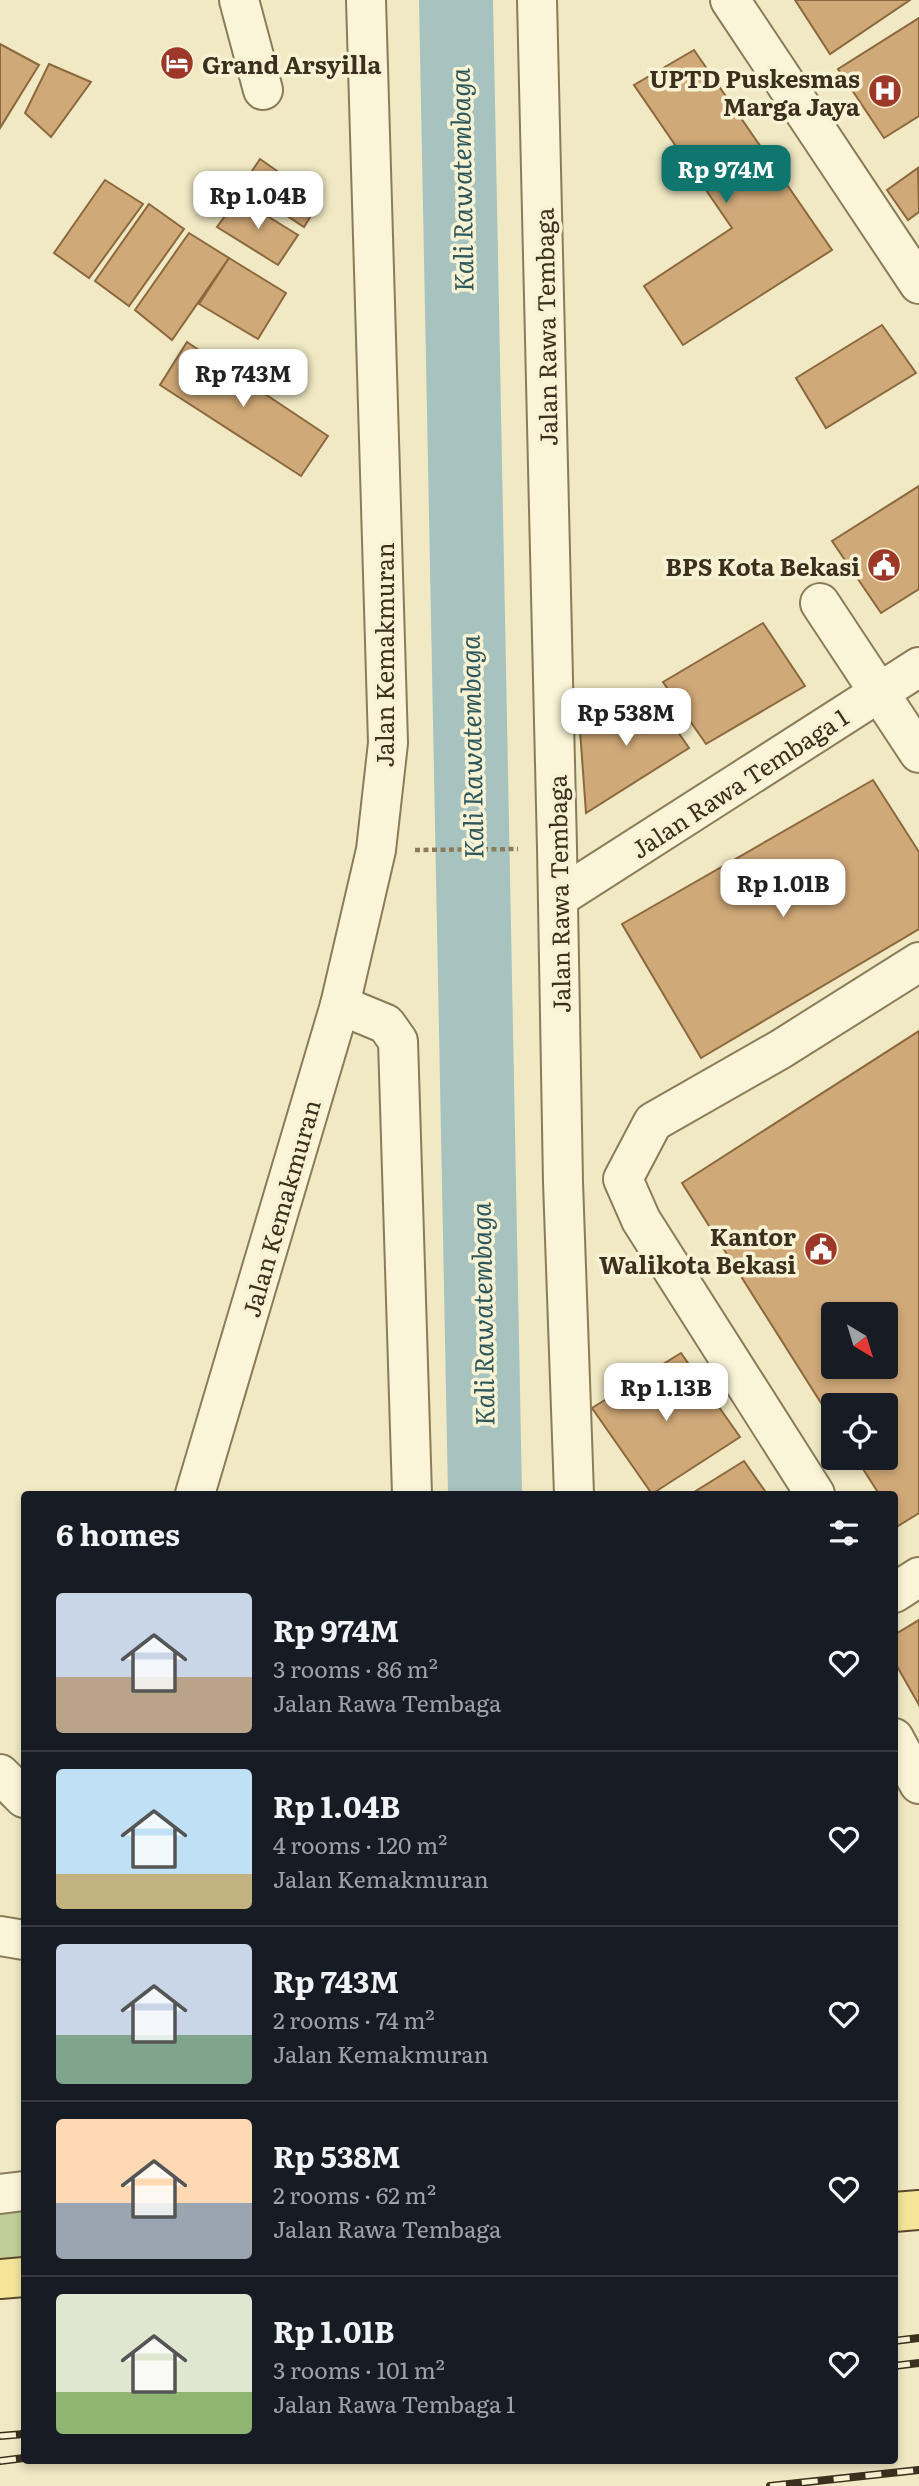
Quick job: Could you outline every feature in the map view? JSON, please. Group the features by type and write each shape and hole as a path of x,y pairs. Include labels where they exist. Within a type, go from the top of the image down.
{"main road":[{"path":"898,2212 919,2210"},
{"path":"0,2279 21,2277"}],"street":[{"path":"239,0 263,90"},
{"name":"Jalan Kemakmuran","path":"196,1491 340,1005 376,850 388,744 366,0"},
{"name":"Jalan Rawa Tembaga","path":"537,0 563,1182 574,1491"},
{"path":"730,0 919,284"},
{"path":"820,603 919,754"},
{"name":"Jalan Rawa Tembaga 1","path":"558,898 919,667"},
{"path":"813,1491 641,1220 623,1179 653,1122 781,1049 919,962"},
{"path":"340,1005 386,1024 398,1041 412,1491"},
{"path":"898,1590 919,1577"},
{"path":"898,1745 919,1784"},
{"path":"0,1774 21,1795"},
{"path":"0,1936 21,1940"},
{"path":"0,2194 21,2191"}],"path":[{"path":"415,850 521,849"}],"green space":[{"path":"21,2192 21,2277 0,2279 0,2195"}],"building":[{"path":"795,0 910,0 830,54"},
{"path":"919,18 919,116 884,138 838,69"},
{"path":"0,44 39,65 0,128"},
{"path":"694,50 832,250 683,345 644,286 732,228 634,85"},
{"path":"49,64 91,82 51,137 25,113"},
{"path":"260,159 320,201 304,227 242,186"},
{"path":"918,168 919,212 908,220 887,190"},
{"path":"105,180 143,204 89,278 54,253"},
{"path":"238,198 298,235 278,265 217,227"},
{"path":"149,204 184,229 129,306 95,281"},
{"path":"189,233 229,258 172,340 135,310"},
{"path":"229,258 286,293 258,339 199,304"},
{"path":"882,325 916,373 826,428 796,378"},
{"path":"187,342 328,436 301,476 160,385"},
{"name":"BPS Kota Bekasi","path":"919,486 919,589 881,613 832,541"},
{"path":"763,623 805,686 706,744 663,682"},
{"path":"648,689 689,748 586,813 580,730"},
{"path":"873,780 919,852 919,929 701,1058 622,924"},
{"name":"Kantor Walikota Bekasi","path":"919,1031 919,1513 898,1526 898,1491 877,1491 864,1470 898,1470 898,1393 821,1393 821,1403 682,1183"},
{"path":"681,1353 740,1437 657,1491 650,1491 592,1408"},
{"path":"744,1461 765,1491 696,1491"},
{"path":"919,1620 919,1705 898,1668 898,1633"}],"waterway":[{"name":"Kali Rawatembaga","path":"456,0 485,1491"}],"railway":[{"path":"898,2341 919,2338"},
{"path":"898,2366 919,2363"},
{"path":"0,2436 21,2434"},
{"path":"0,2461 21,2458"},
{"path":"770,2486 919,2470"}],"place":[{"name":"Grand Arsyilla","path":"177,63"},
{"name":"UPTD Puskesmas Marga Jaya","path":"885,91"},
{"name":"BPS Kota Bekasi","path":"884,565"},
{"name":"Kantor Walikota Bekasi","path":"821,1249"}]}
